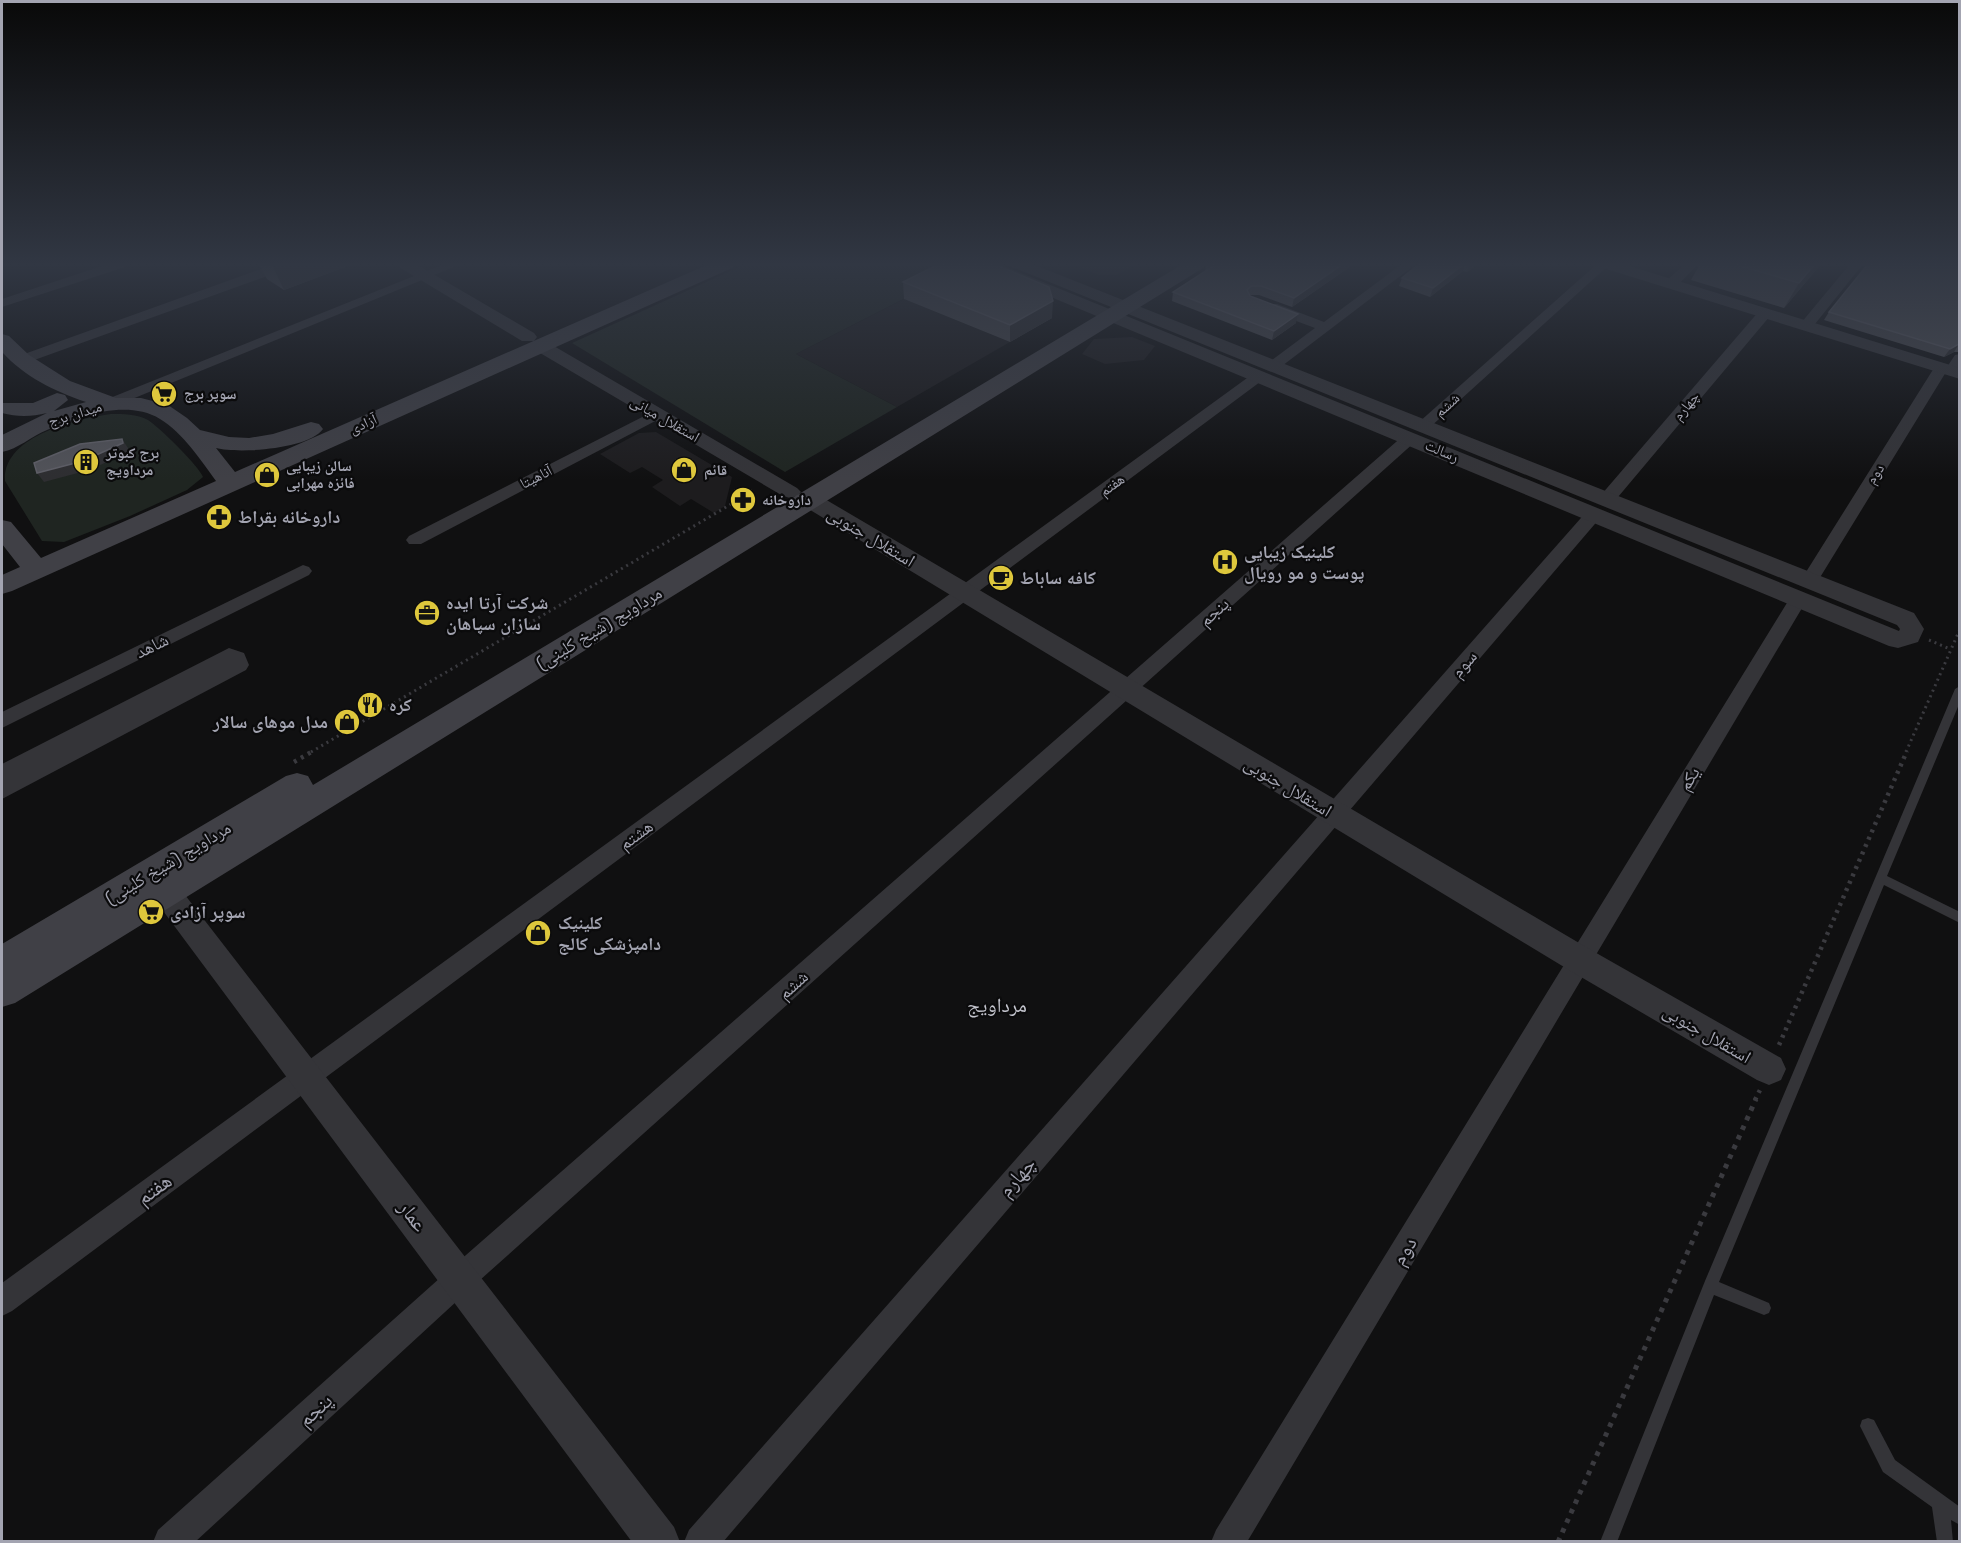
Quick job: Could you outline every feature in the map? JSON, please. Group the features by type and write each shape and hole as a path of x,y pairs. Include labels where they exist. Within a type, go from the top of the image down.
{"main road":[{"name":"آزادی","path":"2,585 230,483 545,336"},
{"name":"آزادی","path":"192,435 231,445 256,444 291,436 547,336"},
{"name":"مرداویج (شیخ کلینی)","path":"2,962 790,491 1062,336"},
{"path":"2,340 21,360 62,386 110,403"},
{"path":"3,404 23,411 48,405 63,395 62,386"},
{"name":"میدان برج","path":"2,445 19,434 54,419 110,403 161,410 192,435 230,483"},
{"name":"مرداویج (شیخ کلینی)","path":"2,991 165,891 790,491"},
{"path":"2,530 36,569"}],"street":[{"path":"21,360 87,336"},
{"path":"110,403 276,336"},
{"name":"استقلال میانی","path":"527,336 656,415 790,491"},
{"name":"رسالت","path":"1180,336 1908,632"},
{"path":"1266,371 1314,336"},
{"name":"ششم","path":"1416,432 1524,336"},
{"name":"چهارم","path":"1600,506 1745,336"},
{"path":"1841,336 1953,368"},
{"name":"دوم","path":"1804,589 1953,368"},
{"name":"هفتم","path":"965,593 1266,371"},
{"name":"آناهیتا","path":"416,540 656,415"},
{"name":"پنجم","path":"1125,690 1416,432"},
{"name":"استقلال جنوبی","path":"790,491 1580,960 1769,1069"},
{"name":"سوم","path":"1334,813 1600,506"},
{"name":"شاهد","path":"2,721 303,571"},
{"name":"یکم","path":"1580,960 1804,589"},
{"name":"هشتم","path":"308,1076 965,593"},
{"path":"2,773 229,655 237,658 239,665 2,791"},
{"name":"ششم","path":"460,1279 1125,690"},
{"name":"چهارم","path":"701,1542 1334,813"},
{"name":"عمار","path":"165,891 308,1076 658,1542"},
{"name":"دوم","path":"1228,1542 1580,960"},
{"name":"هفتم","path":"2,1301 308,1076"},
{"name":"پنجم","path":"170,1542 460,1279"}],"lane":[{"path":"1608,1542 1710,1286 1959,689"},
{"path":"1881,878 1959,918"},
{"path":"1710,1286 1764,1308"},
{"path":"1868,1426 1889,1466 1959,1517"},
{"path":"1940,1503 1946,1542"}],"path":[{"path":"294,763 790,491"},
{"path":"1908,632 1950,649"}],"shaded area":[{"path":"587,336 831,336 796,354 897,407 785,472 572,343"},
{"path":"831,336 995,336 1010,342 897,407 796,354"},
{"path":"1132,337 1155,346 1144,360 1105,364 1082,354 1094,339"},
{"path":"111,414 135,415 148,420 178,447 203,477 187,490 130,516 64,542 42,541 5,481 7,465 28,441 44,433 80,420"},
{"name":"قائم","path":"656,432 732,477 725,506 714,513 691,499 680,506 652,487 663,480 642,467 630,473 600,454 639,433"}],"building":[{"path":"1908,336 1959,336 1959,344 1950,349"},
{"path":"122,439 123,443 83,461 37,473 34,463 80,444"}],"place":[{"name":"سوپر برج","path":"164,394"},
{"name":"برج کبوتر مرداویج","path":"86,462"},
{"name":"قائم","path":"684,470"},
{"name":"سالن زیبایی فائزه مهرابی","path":"267,475"},
{"name":"داروخانه","path":"743,500"},
{"name":"داروخانه بقراط","path":"219,517"},
{"name":"کلینیک زیبایی پوست و مو رویال","path":"1225,562"},
{"name":"کافه ساباط","path":"1001,578"},
{"name":"شرکت آرتا ایده سازان سپاهان","path":"427,613"},
{"name":"کره","path":"370,705"},
{"name":"مدل موهای سالار","path":"347,722"},
{"name":"سوپر آزادی","path":"151,912"},
{"name":"کلینیک دامپزشکی کالج","path":"538,933"}],"district":[{"name":"مرداویج","path":"997,1005"}]}
